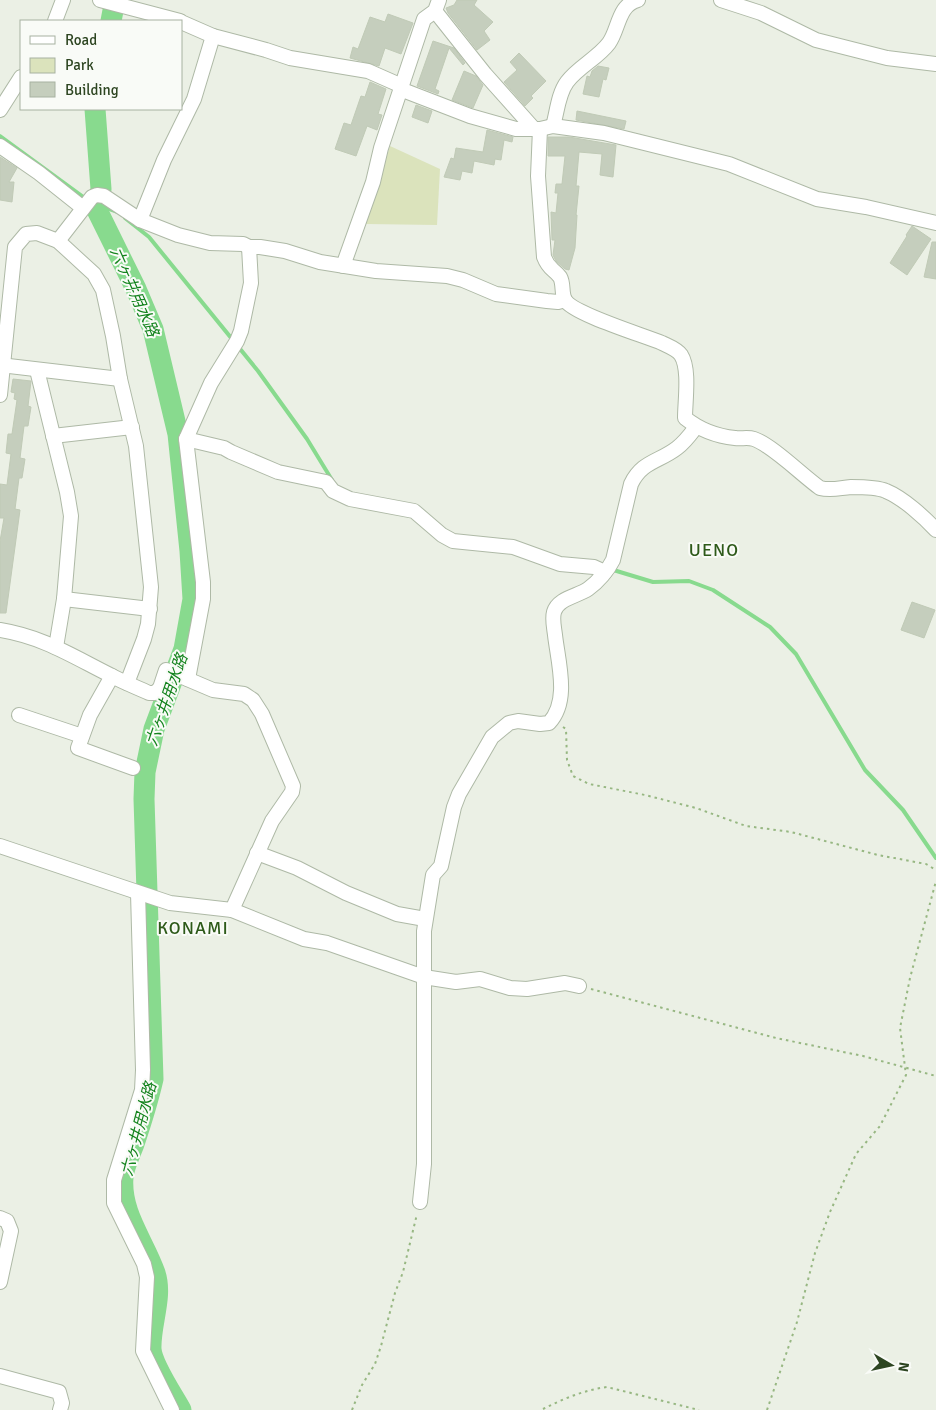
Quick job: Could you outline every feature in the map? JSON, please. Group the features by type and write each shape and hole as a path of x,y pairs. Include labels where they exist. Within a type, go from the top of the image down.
{"street":[{"path":"55,20 63,0"},
{"path":"638,0 627,5 609,44 567,82 543,128 538,176 544,257 548,266 560,278 565,300 574,308 588,315 646,336 672,348 680,354 686,368 685,418 696,427 712,434 734,438 753,438 764,444 820,488 830,491 851,487 884,490 928,521 936,530"},
{"path":"721,0 761,13 816,40 887,58 936,64"},
{"path":"114,3 174,20"},
{"path":"342,266 373,182 381,148 424,19 437,6 485,74 543,128"},
{"path":"182,22 213,36 290,58 368,71 401,88 470,116 516,129 543,128 604,133 729,164 817,199 866,207 936,223"},
{"path":"140,220 164,160 194,99 213,36"},
{"path":"0,110 20,79"},
{"path":"0,146 39,173 92,200 178,235 210,243 243,244 249,247 285,251 320,262 342,266 376,271 448,276 463,280 496,294 547,302 565,300"},
{"path":"58,241 92,200"},
{"path":"922,219 936,212"},
{"path":"0,395 15,247 26,234 37,233 58,241 94,274 103,290 120,379 136,446 149,565 150,609 144,639 127,683"},
{"path":"180,676 203,599 203,582 186,439 211,383 241,332 251,283 249,247"},
{"path":"2,366 120,379"},
{"path":"37,370 68,492 71,516 64,599 56,647"},
{"path":"53,436 132,427"},
{"path":"420,1202 424,1164 424,931 433,875 441,866 454,807 459,794 492,737 509,723 518,721 540,724 549,723 556,716 561,688 553,621 554,610 560,603 588,589 614,560 631,484 636,473 676,449 696,427"},
{"path":"186,439 224,448 278,472 326,482 333,491 350,499 414,510 442,535 453,541 513,547 560,564 607,570"},
{"path":"64,599 150,609"},
{"path":"0,630 37,639 56,647 149,693 155,693 160,688 166,670 213,690 244,694 253,700 262,714 293,786 292,792 272,820 232,910"},
{"path":"112,676 90,715 78,748 133,768"},
{"path":"19,715 82,736"},
{"path":"0,846 170,903 232,910 304,939 327,943 424,977 456,982 480,980 510,988 527,989 565,983 579,986"},
{"path":"257,853 297,868 346,893 397,914 426,919"},
{"path":"145,896 142,1090 114,1180 114,1203 144,1264 147,1277 143,1351 172,1410"},
{"path":"0,1218 7,1221 11,1230 0,1282"},
{"path":"0,1376 59,1392 62,1403 60,1410"}],"path":[{"path":"553,719 566,729 567,760 574,776 589,784 645,794 696,808 746,826 791,832 878,855 926,864 936,870"},
{"path":"767,1410 797,1322 815,1253 830,1212 856,1154 880,1126 906,1075 900,1028 910,978 936,881"},
{"path":"579,986 776,1038 863,1056 936,1076"},
{"path":"352,1410 362,1385 375,1364 381,1346 395,1292 403,1272 420,1202"},
{"path":"543,1409 565,1398 595,1388 607,1387 699,1410"}],"green space":[{"path":"390,146 440,169 437,225 366,224"}],"building":[{"path":"457,0 477,0 474,5 493,22 484,31 490,40 477,50 446,8 454,5"},
{"path":"388,14 413,23 401,54 385,48 379,66 350,58 353,47 358,49 370,17 385,22"},
{"path":"433,41 454,48 465,63 463,65 449,48 435,89 439,91 438,94 417,86"},
{"path":"519,53 546,81 531,96 533,98 525,106 504,82 517,70 510,62"},
{"path":"598,66 609,68 606,80 603,79 599,97 583,94 587,76 590,77 592,71"},
{"path":"464,71 476,76 483,85 473,108 452,100"},
{"path":"370,82 386,89 378,114 382,115 377,130 367,126 356,156 335,149 344,123 351,125 361,96 365,97"},
{"path":"416,105 432,111 428,123 412,117"},
{"path":"577,111 626,121 624,129 576,120"},
{"path":"487,130 513,137 512,142 504,140 501,160 495,159 494,165 474,161 472,173 462,171 460,180 444,177 451,158 454,159 456,148 483,152"},
{"path":"548,137 569,137 616,145 613,177 600,175 602,154 579,152 576,186 579,186 575,248 569,270 556,261 553,255 555,240 552,240 551,212 556,213 558,193 555,193 556,184 562,184 565,156 548,156"},
{"path":"0,157 17,168 9,182 14,182 12,202 0,200"},
{"path":"912,226 931,239 907,275 890,263"},
{"path":"932,242 936,242 936,279 924,277"},
{"path":"13,379 31,381 28,406 31,407 28,426 24,426 20,458 25,459 22,478 19,478 15,509 20,510 6,613 0,613 0,541 4,518 0,518 0,484 7,485 11,454 6,453 8,434 12,434 17,400 14,399 15,393 11,392"},
{"path":"912,602 935,610 924,638 901,630"}],"waterway":[{"name":"六ヶ井用水路","path":"111,20 115,0"},
{"name":"六ヶ井用水路","path":"95,110 101,189 97,210 136,289 153,329 178,434 190,551 193,599 184,649 154,729 145,772 144,799 153,1079 123,1177 125,1203 155,1273 157,1282 157,1301 151,1340 152,1356 181,1410"},
{"path":"0,136 82,196 97,210"},
{"path":"98,205 118,212"},
{"path":"125,218 149,237 258,371 307,439 332,480"},
{"path":"610,569 653,582 689,581 713,590 770,627 796,654 865,770 903,810 936,858"}],"district":[{"name":"UENO","path":"714,550"},
{"name":"KONAMI","path":"193,928"}]}
